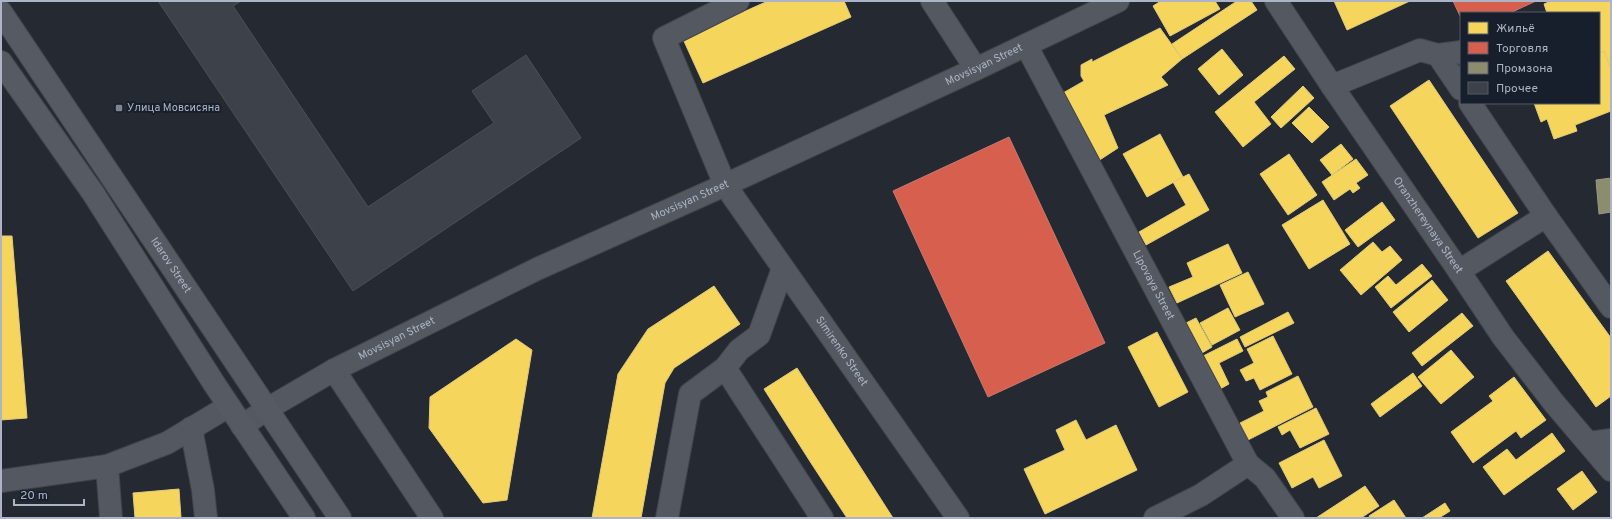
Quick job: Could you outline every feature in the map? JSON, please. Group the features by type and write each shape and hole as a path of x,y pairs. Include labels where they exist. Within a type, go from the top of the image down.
{"main road":[{"name":"Idarov Street","path":"1,12 340,518"},
{"path":"1,62 93,193 229,406 304,518"}],"street":[{"name":"Simirenko Street","path":"738,1 664,38 725,185 958,518"},
{"path":"932,1 976,69"},
{"name":"Movsisyan Street","path":"242,426 267,409 334,370 537,269 725,185 976,69 1118,1"},
{"name":"Oranzhereynaya Street","path":"1276,1 1332,86 1508,343 1554,403 1611,470"},
{"name":"Lipovaya Street","path":"1026,45 1248,464 1265,478 1293,518"},
{"path":"1332,86 1420,50 1438,55 1460,52"},
{"path":"1438,55 1460,88"},
{"path":"1471,104 1546,216 1611,307"},
{"path":"1460,271 1546,216"},
{"path":"667,518 690,394 725,368 739,350 759,335 783,268"},
{"path":"725,368 822,518"},
{"path":"334,370 432,518"},
{"path":"1,481 107,466 167,443 229,406"},
{"path":"192,428 203,490 206,518"},
{"path":"1589,443 1611,440"},
{"path":"1155,518 1202,495 1248,464"},
{"path":"107,466 110,518"}],"building: Жильё":[{"path":"768,1 844,1 851,17 703,83 683,39"},
{"path":"1161,1 1215,1 1220,9 1170,36 1153,6"},
{"path":"1237,1 1251,1 1257,10 1182,59 1172,44"},
{"path":"1334,1 1410,1 1347,30"},
{"path":"1551,1 1611,1 1611,69 1604,51 1600,53 1600,12 1547,12 1544,4"},
{"path":"1160,28 1182,59 1161,77 1168,85 1104,115 1118,148 1095,163 1063,93 1084,81 1081,76 1081,65 1092,59 1092,62"},
{"path":"1222,49 1243,75 1219,95 1198,69"},
{"path":"1604,51 1611,69 1611,111 1575,125 1577,131 1554,139 1547,119 1541,122 1534,104 1600,104 1600,53"},
{"path":"1284,56 1295,69 1254,102 1271,124 1243,147 1215,112"},
{"path":"1429,80 1518,213 1478,238 1390,106"},
{"path":"1303,86 1314,98 1281,128 1271,117"},
{"path":"1309,107 1329,127 1312,143 1292,123"},
{"path":"1160,134 1183,177 1147,197 1123,154"},
{"path":"1341,144 1353,159 1332,175 1320,160"},
{"path":"1289,154 1317,195 1288,215 1260,174"},
{"path":"1356,159 1368,175 1356,183 1360,188 1353,193 1350,189 1334,200 1322,182"},
{"path":"1189,174 1209,210 1146,245 1139,232 1186,205 1173,182"},
{"path":"1323,200 1350,244 1309,269 1282,225"},
{"path":"1382,202 1395,220 1358,247 1345,230"},
{"path":"1,236 12,236 27,418 1,420"},
{"path":"1373,242 1382,252 1390,246 1402,260 1361,295 1340,270"},
{"path":"1228,244 1242,273 1177,303 1169,287 1193,277 1187,263"},
{"path":"1548,251 1611,338 1611,396 1596,407 1506,281"},
{"path":"1422,264 1432,276 1391,308 1375,287 1388,276 1396,285"},
{"path":"1248,272 1264,304 1235,317 1220,285"},
{"path":"1432,280 1448,300 1409,332 1393,312"},
{"path":"714,286 740,324 674,368 665,383 641,518 592,518 618,374 648,329"},
{"path":"1228,308 1240,330 1212,345 1200,323"},
{"path":"1288,312 1294,323 1245,347 1240,337"},
{"path":"1462,313 1473,326 1422,366 1412,353"},
{"path":"1196,318 1212,347 1202,353 1186,323"},
{"path":"1157,332 1188,392 1159,407 1128,347"},
{"path":"1273,336 1292,374 1260,390 1254,378 1246,381 1240,370 1254,363 1247,349"},
{"path":"516,339 532,350 507,500 483,503 429,428 430,397"},
{"path":"1237,339 1243,351 1219,363 1229,384 1220,389 1203,356"},
{"path":"1451,350 1474,377 1441,404 1418,377"},
{"path":"797,368 893,518 847,518 811,463 764,389"},
{"path":"1413,373 1422,386 1380,417 1371,404"},
{"path":"1298,376 1313,407 1248,440 1240,423 1264,411 1259,401 1268,397 1266,392"},
{"path":"1514,377 1546,420 1521,438 1516,431 1473,463 1451,432 1493,401 1489,396"},
{"path":"1316,408 1329,434 1300,448 1290,430 1282,435 1278,427"},
{"path":"1076,420 1086,440 1116,425 1137,470 1045,514 1024,469 1065,450 1056,430"},
{"path":"1552,433 1565,451 1504,495 1483,467 1507,449 1516,460"},
{"path":"1324,440 1342,476 1319,488 1313,477 1292,488 1279,463"},
{"path":"1582,471 1597,492 1573,510 1557,489"},
{"path":"1365,486 1379,506 1361,518 1316,518"},
{"path":"179,489 181,518 135,518 133,493"},
{"path":"1394,500 1406,518 1370,518 1369,516"},
{"path":"1445,503 1450,511 1439,518 1422,518"}],"building: Торговля":[{"path":"1453,1 1536,1 1512,12 1460,12 1460,16"},
{"path":"1009,137 1105,343 988,397 893,191"}],"building: Промзона":[{"path":"1611,178 1611,212 1599,214 1596,180"}],"building: Прочее":[{"path":"158,1 241,1 233,6 368,207 494,123 472,91 526,55 581,138 353,291"}],"place":[{"name":"Улица Мовсисяна","path":"119,108"}]}
